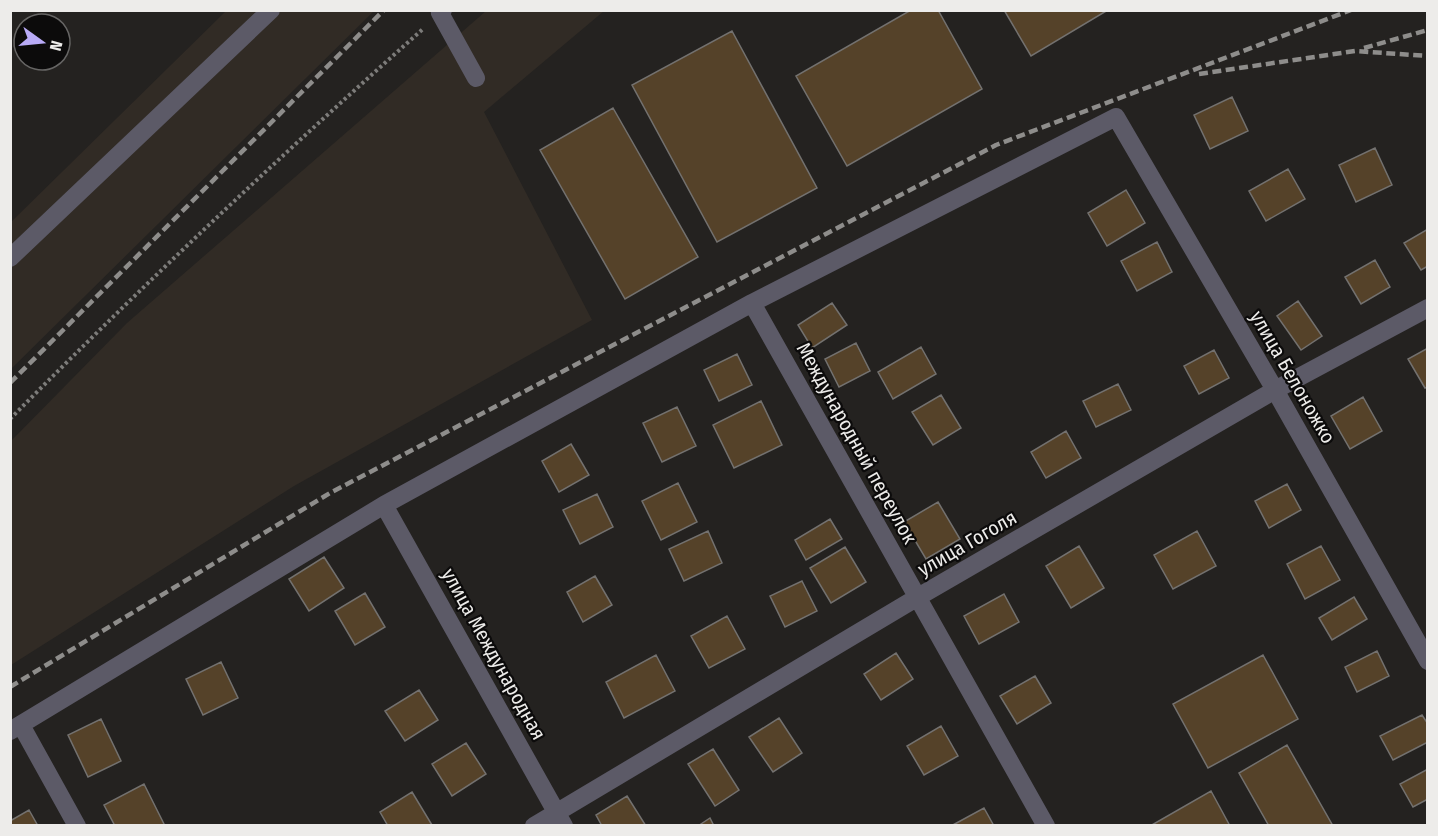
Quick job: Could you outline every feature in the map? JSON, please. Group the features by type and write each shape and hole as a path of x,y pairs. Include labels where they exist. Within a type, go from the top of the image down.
{"street":[{"path":"10,258 272,10"},
{"path":"442,12 476,78"},
{"name":"улица Белоножко","path":"752,303 1116,117 1275,390 1428,661"},
{"path":"77,825 16,728 384,505 752,303"},
{"name":"Международный переулок","path":"752,303 1046,825"},
{"name":"улица Гоголя","path":"534,825 561,819 918,597 1275,390 1428,308"},
{"name":"улица Международная","path":"384,505 561,819"}],"path":[{"path":"10,419 88,341 304,135 442,12"}],"shaded area":[{"path":"226,11 374,11 11,369 10,223"},
{"path":"486,11 604,11 484,112 592,320 294,486 11,665 11,441 127,323"}],"building":[{"path":"911,10 938,10 982,89 847,166 796,76"},
{"path":"1004,10 1108,10 1031,56"},
{"path":"732,31 817,188 717,242 632,85"},
{"path":"1232,97 1248,131 1210,149 1194,115"},
{"path":"613,108 698,257 625,299 540,150"},
{"path":"1375,148 1392,185 1356,202 1339,165"},
{"path":"1288,169 1305,199 1266,221 1249,191"},
{"path":"1126,190 1145,223 1107,246 1088,213"},
{"path":"1428,229 1428,266 1421,270 1404,243"},
{"path":"1157,242 1172,272 1137,291 1121,261"},
{"path":"1375,260 1390,287 1361,304 1345,277"},
{"path":"1298,301 1322,336 1301,350 1277,316"},
{"path":"832,303 847,325 812,348 798,325"},
{"path":"856,343 870,371 839,387 825,359"},
{"path":"921,347 936,374 893,399 878,372"},
{"path":"1428,348 1428,387 1425,388 1408,359"},
{"path":"1214,350 1229,378 1199,394 1184,366"},
{"path":"737,354 752,385 719,401 704,370"},
{"path":"1118,384 1131,410 1096,427 1083,401"},
{"path":"941,395 961,428 933,445 912,412"},
{"path":"1363,397 1382,431 1350,449 1331,416"},
{"path":"761,401 782,445 734,468 713,425"},
{"path":"677,407 696,446 662,462 643,423"},
{"path":"1066,431 1081,458 1046,478 1031,452"},
{"path":"571,444 589,475 559,492 542,461"},
{"path":"678,483 697,522 661,540 642,501"},
{"path":"1287,484 1301,510 1269,528 1255,501"},
{"path":"597,494 613,527 580,544 563,510"},
{"path":"938,502 960,539 926,559 904,522"},
{"path":"830,519 842,539 806,560 795,540"},
{"path":"708,531 722,563 684,581 669,549"},
{"path":"1197,531 1216,566 1173,589 1154,555"},
{"path":"1079,546 1104,588 1071,608 1046,566"},
{"path":"1321,546 1340,580 1305,599 1287,564"},
{"path":"845,547 866,582 831,603 810,568"},
{"path":"324,557 344,588 309,611 289,579"},
{"path":"595,576 612,605 583,622 567,592"},
{"path":"802,581 817,611 785,627 770,596"},
{"path":"365,593 385,627 355,645 335,611"},
{"path":"1004,594 1019,622 979,644 964,616"},
{"path":"1354,597 1367,619 1332,640 1319,618"},
{"path":"727,616 745,649 709,668 691,636"},
{"path":"1377,651 1389,676 1357,692 1345,667"},
{"path":"896,653 913,679 881,700 864,674"},
{"path":"656,655 675,691 624,718 606,682"},
{"path":"1263,655 1298,719 1208,768 1173,704"},
{"path":"221,662 238,698 203,715 186,679"},
{"path":"1035,676 1051,703 1017,724 1000,696"},
{"path":"419,690 438,720 405,741 385,711"},
{"path":"1422,715 1428,724 1428,742 1393,760 1380,736"},
{"path":"779,718 802,753 773,772 749,737"},
{"path":"101,719 121,761 88,777 68,735"},
{"path":"941,726 958,756 924,775 907,746"},
{"path":"466,743 486,774 452,796 432,764"},
{"path":"1287,745 1333,826 1269,826 1239,773"},
{"path":"713,749 739,790 715,806 688,764"},
{"path":"1428,769 1428,799 1413,807 1400,784"},
{"path":"144,784 165,826 115,826 104,805"},
{"path":"1211,791 1230,826 1150,826"},
{"path":"412,792 432,825 388,826 380,812"},
{"path":"627,796 646,826 602,826 596,815"},
{"path":"984,808 994,826 951,826"},
{"path":"29,810 38,826 10,826 10,821"},
{"path":"710,818 714,826 698,826"}],"railway":[{"path":"10,383 384,10"},
{"path":"10,687 330,493 996,145 1351,10"},
{"path":"1364,48 1428,30"},
{"path":"1199,74 1355,51 1428,56"}]}
